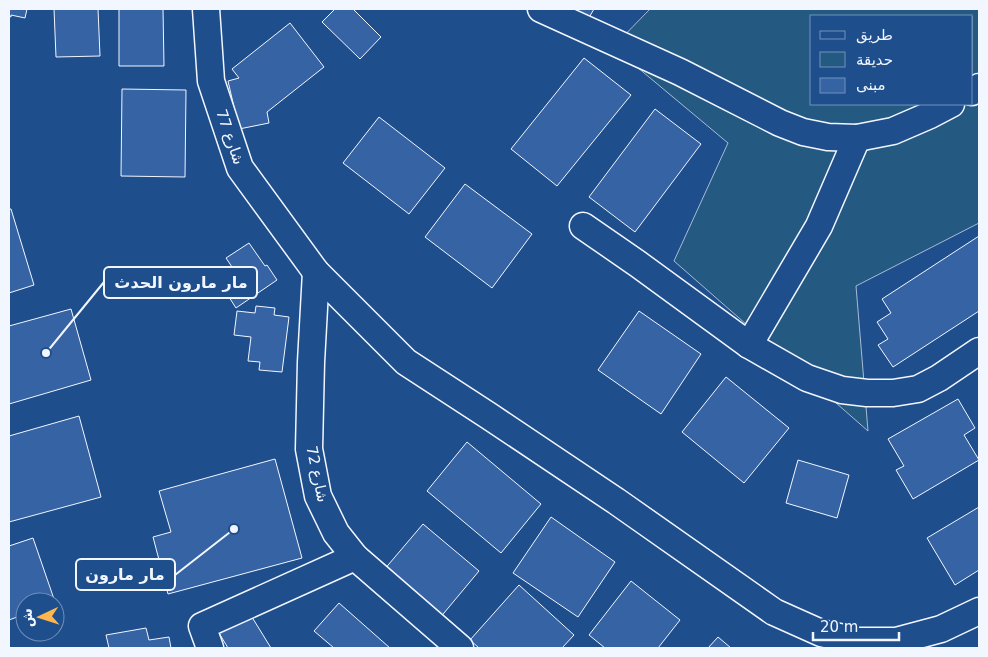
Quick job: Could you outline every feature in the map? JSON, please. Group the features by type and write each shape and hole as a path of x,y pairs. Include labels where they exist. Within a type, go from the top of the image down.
{"street":[{"name":"شارع 77","path":"206,9 211,81 240,168 316,272 406,362 616,501 774,612 821,633 857,641 896,641 941,629 979,611"},
{"path":"540,9 680,72 780,123 803,132 828,137 857,138 893,131 949,105"},
{"path":"749,345 819,226 857,138"},
{"path":"583,226 749,345 807,378 842,390 867,393 893,393 918,389 939,378 979,351"},
{"name":"شارع 72","path":"316,272 309,449 318,496 336,534 355,557 460,648"},
{"path":"206,637 355,557"}],"green space":[{"path":"650,9 979,9 979,223 856,286 868,431 674,261 728,143 613,47"}],"building":[{"path":"9,9 27,9 25,18 9,16"},
{"path":"54,9 98,9 100,56 56,57"},
{"path":"119,9 163,9 164,66 119,66"},
{"path":"335,9 353,9 381,37 360,59 322,22"},
{"path":"566,9 594,9 587,21"},
{"path":"290,23 324,67 267,112 269,123 239,129 228,81 239,78 232,69"},
{"path":"584,58 631,95 557,186 511,149"},
{"path":"122,89 186,90 185,177 121,176"},
{"path":"655,109 701,144 635,232 589,197"},
{"path":"379,117 445,168 409,214 343,163"},
{"path":"465,184 532,234 492,288 425,237"},
{"path":"9,209 11,209 34,285 9,293"},
{"path":"979,236 979,311 893,367 878,345 888,339 877,322 891,313 882,299"},
{"path":"249,243 277,280 236,308 227,294 235,288 225,272 232,267 226,258"},
{"path":"256,306 275,308 274,315 289,317 282,372 259,370 260,362 248,361 251,337 234,335 237,311 255,313"},
{"path":"71,309 91,380 9,404 9,326"},
{"path":"639,311 701,354 661,414 598,370"},
{"path":"726,377 789,428 744,483 682,432"},
{"path":"958,399 975,428 964,435 979,460 913,499 896,470 904,466 888,439"},
{"path":"79,416 101,497 9,522 9,436"},
{"path":"467,442 541,504 501,553 427,491"},
{"path":"275,459 302,558 168,594 153,537 171,532 159,491"},
{"path":"798,460 849,475 837,518 786,503"},
{"path":"979,507 979,570 955,585 927,538"},
{"path":"551,517 615,562 578,617 513,573"},
{"path":"423,524 479,571 439,619 383,571"},
{"path":"33,538 52,592 15,592 15,618 9,620 9,546"},
{"path":"631,581 680,620 658,648 605,648 589,635"},
{"path":"519,585 574,635 562,648 479,648 470,640"},
{"path":"339,603 390,648 334,648 314,631"},
{"path":"247,609 271,648 228,648 216,628"},
{"path":"146,628 149,640 169,637 171,648 109,648 106,635"},
{"path":"718,637 731,648 708,648"}],"place":[{"name":"مار مارون الحدث","path":"46,353"},
{"name":"مار مارون","path":"234,529"}]}
